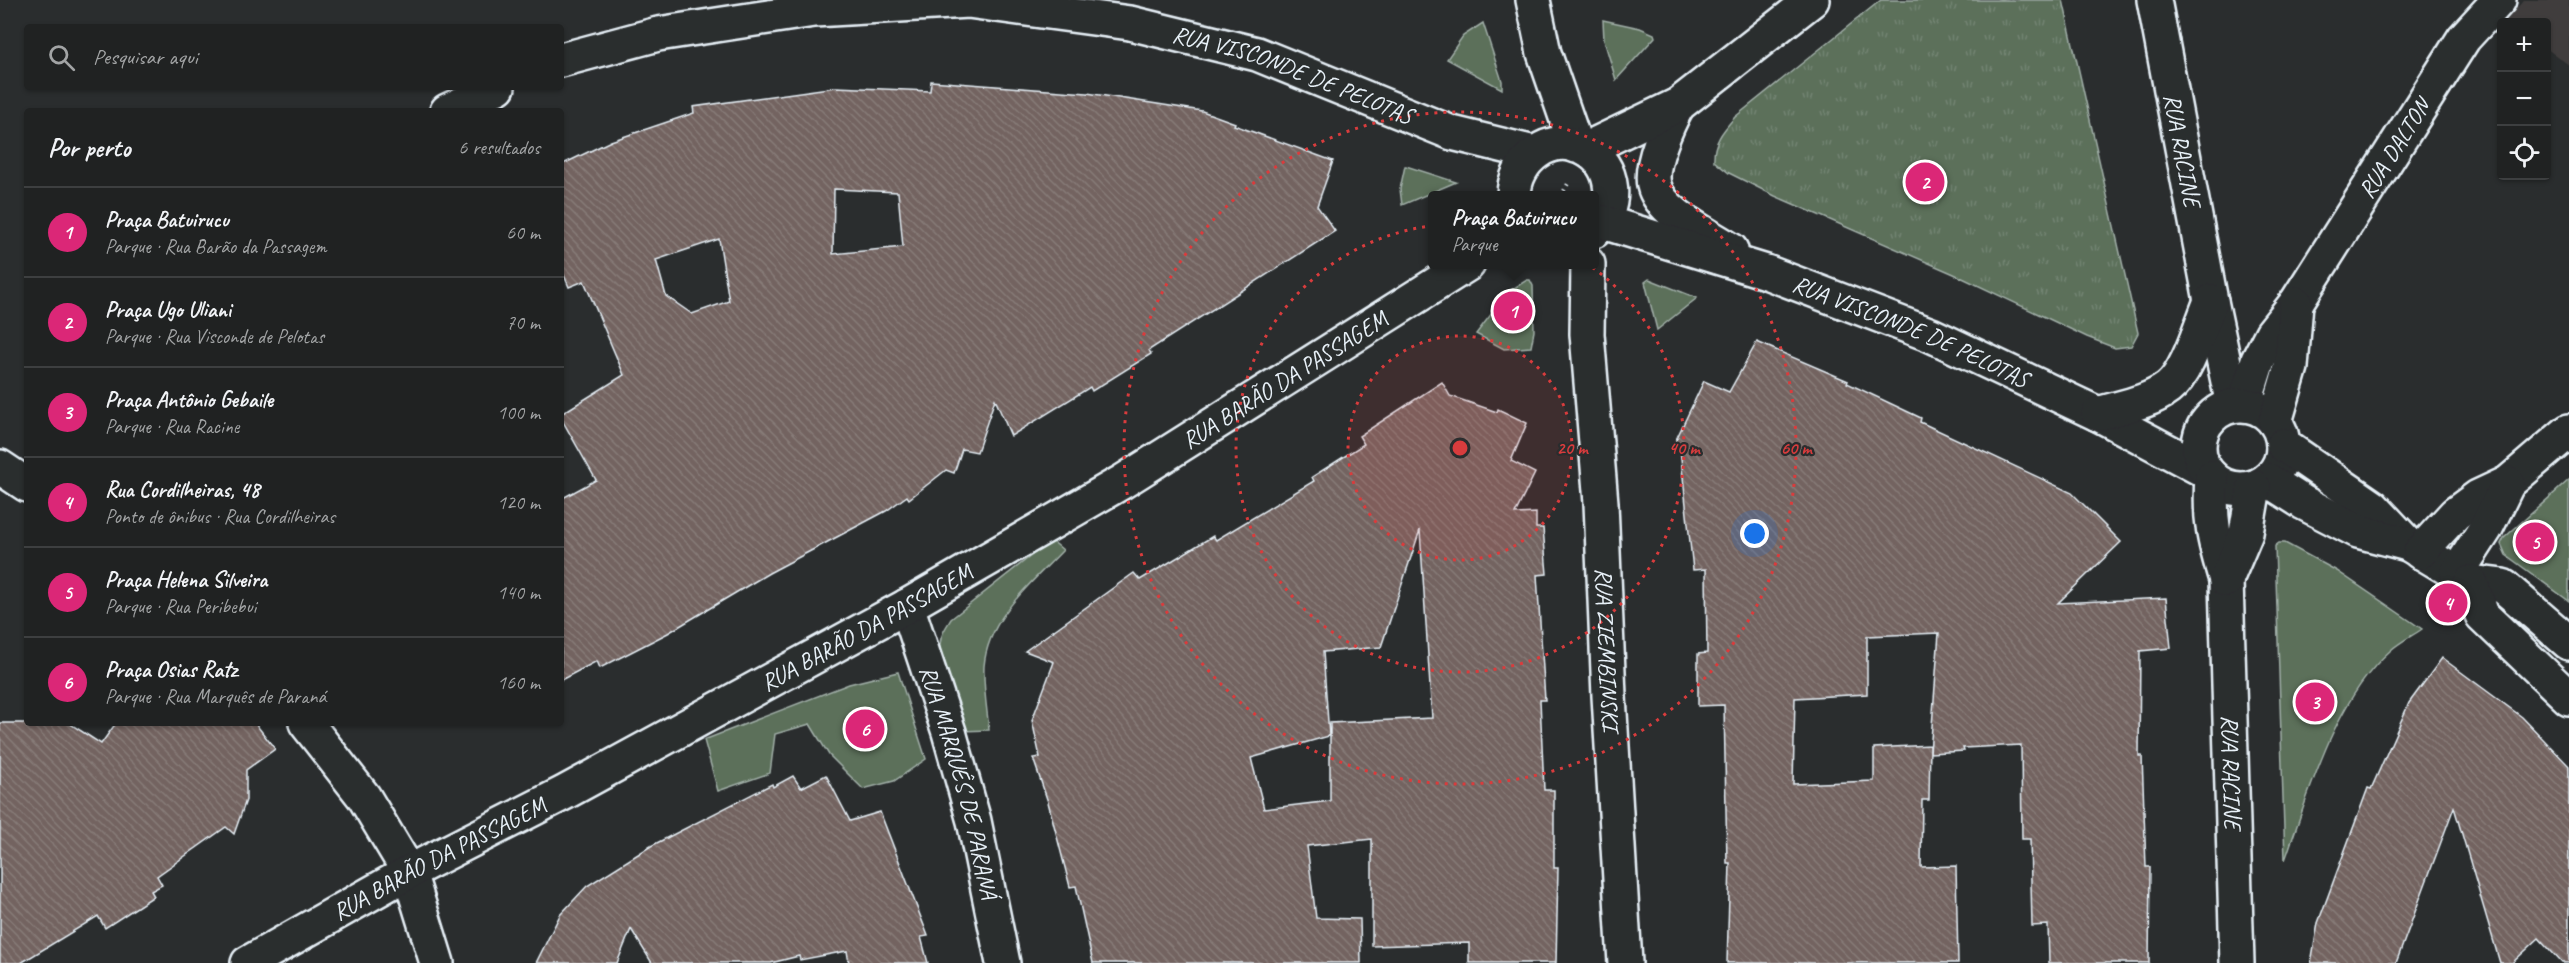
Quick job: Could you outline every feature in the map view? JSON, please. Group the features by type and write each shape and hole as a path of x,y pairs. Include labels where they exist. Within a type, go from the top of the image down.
{"street":[{"path":"1533,0 1544,53 1581,148"},
{"path":"1581,148 1678,105 1812,0"},
{"name":"RUA RACINE","path":"2154,0 2211,301 2239,405"},
{"name":"RUA DALTON","path":"2239,405 2272,333 2296,303 2464,38 2499,0"},
{"name":"RUA VISCONDE DE PELOTAS","path":"564,59 658,34 814,10 968,1 1130,23 1257,54 1452,133 1538,151"},
{"path":"1538,151 1544,53"},
{"path":"453,108 492,90"},
{"path":"1678,105 1668,124 1656,161 1654,184 1661,199 1677,216 1766,272"},
{"name":"RUA VISCONDE DE PELOTAS","path":"1452,133 1514,191"},
{"path":"1514,191 1521,168 1538,151 1559,144 1581,148 1603,166 1612,190 1610,207 1599,224"},
{"name":"RUA VISCONDE DE PELOTAS","path":"1599,226 1766,272 1931,335 2098,414 2210,475"},
{"name":"RUA BARÃO DA PASSAGEM","path":"248,963 409,872 564,793 907,606 1122,482 1460,269"},
{"name":"RUA ZIEMBINSKI","path":"1567,269 1587,334"},
{"name":"RUA ZIEMBINSKI","path":"1588,269 1587,334 1601,503 1609,696 1625,963"},
{"path":"2098,414 2147,400 2169,387 2183,368 2211,301"},
{"name":"RUA DALTON","path":"2279,433 2292,367 2296,303"},
{"path":"2414,548 2358,531 2261,484 2235,489 2217,482 2200,459 2199,446 2202,432 2214,414 2239,405 2264,411 2279,433 2373,507 2414,548 2464,578 2503,586 2569,643"},
{"path":"2414,548 2478,497 2508,483 2569,432"},
{"path":"2261,484 2278,466 2279,433"},
{"path":"0,467 24,483"},
{"name":"RUA RACINE","path":"2210,475 2212,536 2226,580 2237,963"},
{"path":"2508,483 2464,578 2482,615 2569,698"},
{"name":"RUA RACINE","path":"2226,580 2246,533 2261,484"},
{"name":"RUA MARQUÊS DE PARANÁ","path":"907,606 949,732 974,821 1003,963"},
{"path":"308,726 364,797 409,872 437,963"}],"shaded area":[{"path":"2524,0 2569,0 2569,65 2551,52 2551,18 2508,18"}],"green space":[{"path":"1881,0 2063,0 2138,333 2131,346 2115,348 2087,337 1954,274 1775,196 1729,173 1714,161 1717,142 1735,117"},
{"path":"1603,20 1640,28 1654,34 1655,37 1616,80 1604,40"},
{"path":"1483,23 1502,81 1502,89 1447,59 1463,36"},
{"path":"1405,166 1456,182 1435,191 1428,191 1428,194 1402,205 1400,189"},
{"path":"1649,279 1697,298 1657,330 1645,282"},
{"path":"1530,280 1533,286 1534,331 1531,347 1504,349 1476,334 1509,291"},
{"path":"2569,480 2569,601 2506,555 2501,544 2504,538"},
{"path":"1051,540 1063,550 1013,602 1003,616 987,648 984,674 989,730 961,731 941,664 941,637 951,619"},
{"path":"2285,543 2337,571 2422,629 2391,650 2354,694 2339,720 2314,776 2285,860 2275,546"},
{"path":"898,672 926,759 894,781 863,789 829,755 810,724 775,734 770,773 718,791 704,740 849,684"}],"building":[{"path":"931,81 1087,93 1202,111 1333,161 1317,206 1335,231 1149,350 1151,354 1092,391 1090,387 1011,436 995,399 977,452 962,449 954,473 946,470 909,499 907,496 886,511 769,573 668,633 600,668 597,661 564,678 564,497 596,480 564,423 564,412 624,375 584,281 569,287 564,275 564,164 611,141 694,113 693,107 836,87 930,91","holes":["834,189 898,192 903,247 833,254","719,239 729,301 692,314 666,296 656,260"]},
{"path":"1757,342 1848,381 1847,383 1921,418 1920,422 2072,493 2121,542 2058,603 2166,598 2171,648 2140,651 2139,756 2142,756 2146,867 2150,867 2149,963 2049,963 2048,925 2032,926 2030,839 2022,839 2021,745 1963,748 1964,751 1930,753 1939,633 1867,636 1867,694 1795,698 1793,784 1874,781 1874,748 1930,745 1929,800 1922,800 1921,867 1956,866 1958,963 1727,963 1730,863 1727,863 1724,705 1698,706 1698,654 1707,653 1706,569 1693,570 1680,449 1673,446 1704,381 1729,392"},
{"path":"1442,382 1450,396 1497,412 1498,409 1527,423 1511,461 1535,473 1515,514 1536,513 1536,528 1543,528 1547,574 1537,575 1545,700 1540,700 1544,790 1554,790 1554,868 1558,868 1556,963 1469,963 1469,943 1372,946 1372,839 1307,846 1316,918 1360,919 1361,963 1093,963 1076,886 1070,887 1048,802 1033,758 1040,757 1032,720 1054,662 1025,651 1134,573 1140,580 1213,536 1216,540 1314,481 1312,477 1364,444 1359,436","holes":["1420,530 1432,718 1330,723 1330,801 1264,809 1251,758 1329,736 1323,652 1381,647"]},
{"path":"2442,658 2522,717 2569,766 2569,963 2562,963 2539,938 2512,963 2500,963 2454,807 2396,963 2311,963 2318,923 2368,788 2371,789 2409,703"},
{"path":"0,723 24,723 24,726 74,726 101,744 114,726 257,726 275,749 246,770 246,800 234,834 226,827 157,876 162,885 151,891 154,896 105,928 98,916 21,963 0,963"},
{"path":"826,775 850,821 880,812 928,936 921,937 928,963 849,963 847,951 800,960 799,956 771,963 652,963 631,929 617,963 536,963 560,915 587,886 651,846 772,784 773,787 793,776 801,788"}],"place":[{"name":"Praça Ugo Uliani","path":"1925,182"},
{"name":"Praça Batuirucu","path":"1513,311"},
{"name":"Praça Helena Silveira","path":"2535,542"},
{"name":"Rua Cordilheiras, 48","path":"2448,603"},
{"name":"Praça Antônio Gebaile","path":"2315,702"},
{"name":"Praça Osias Ratz","path":"865,729"}]}
